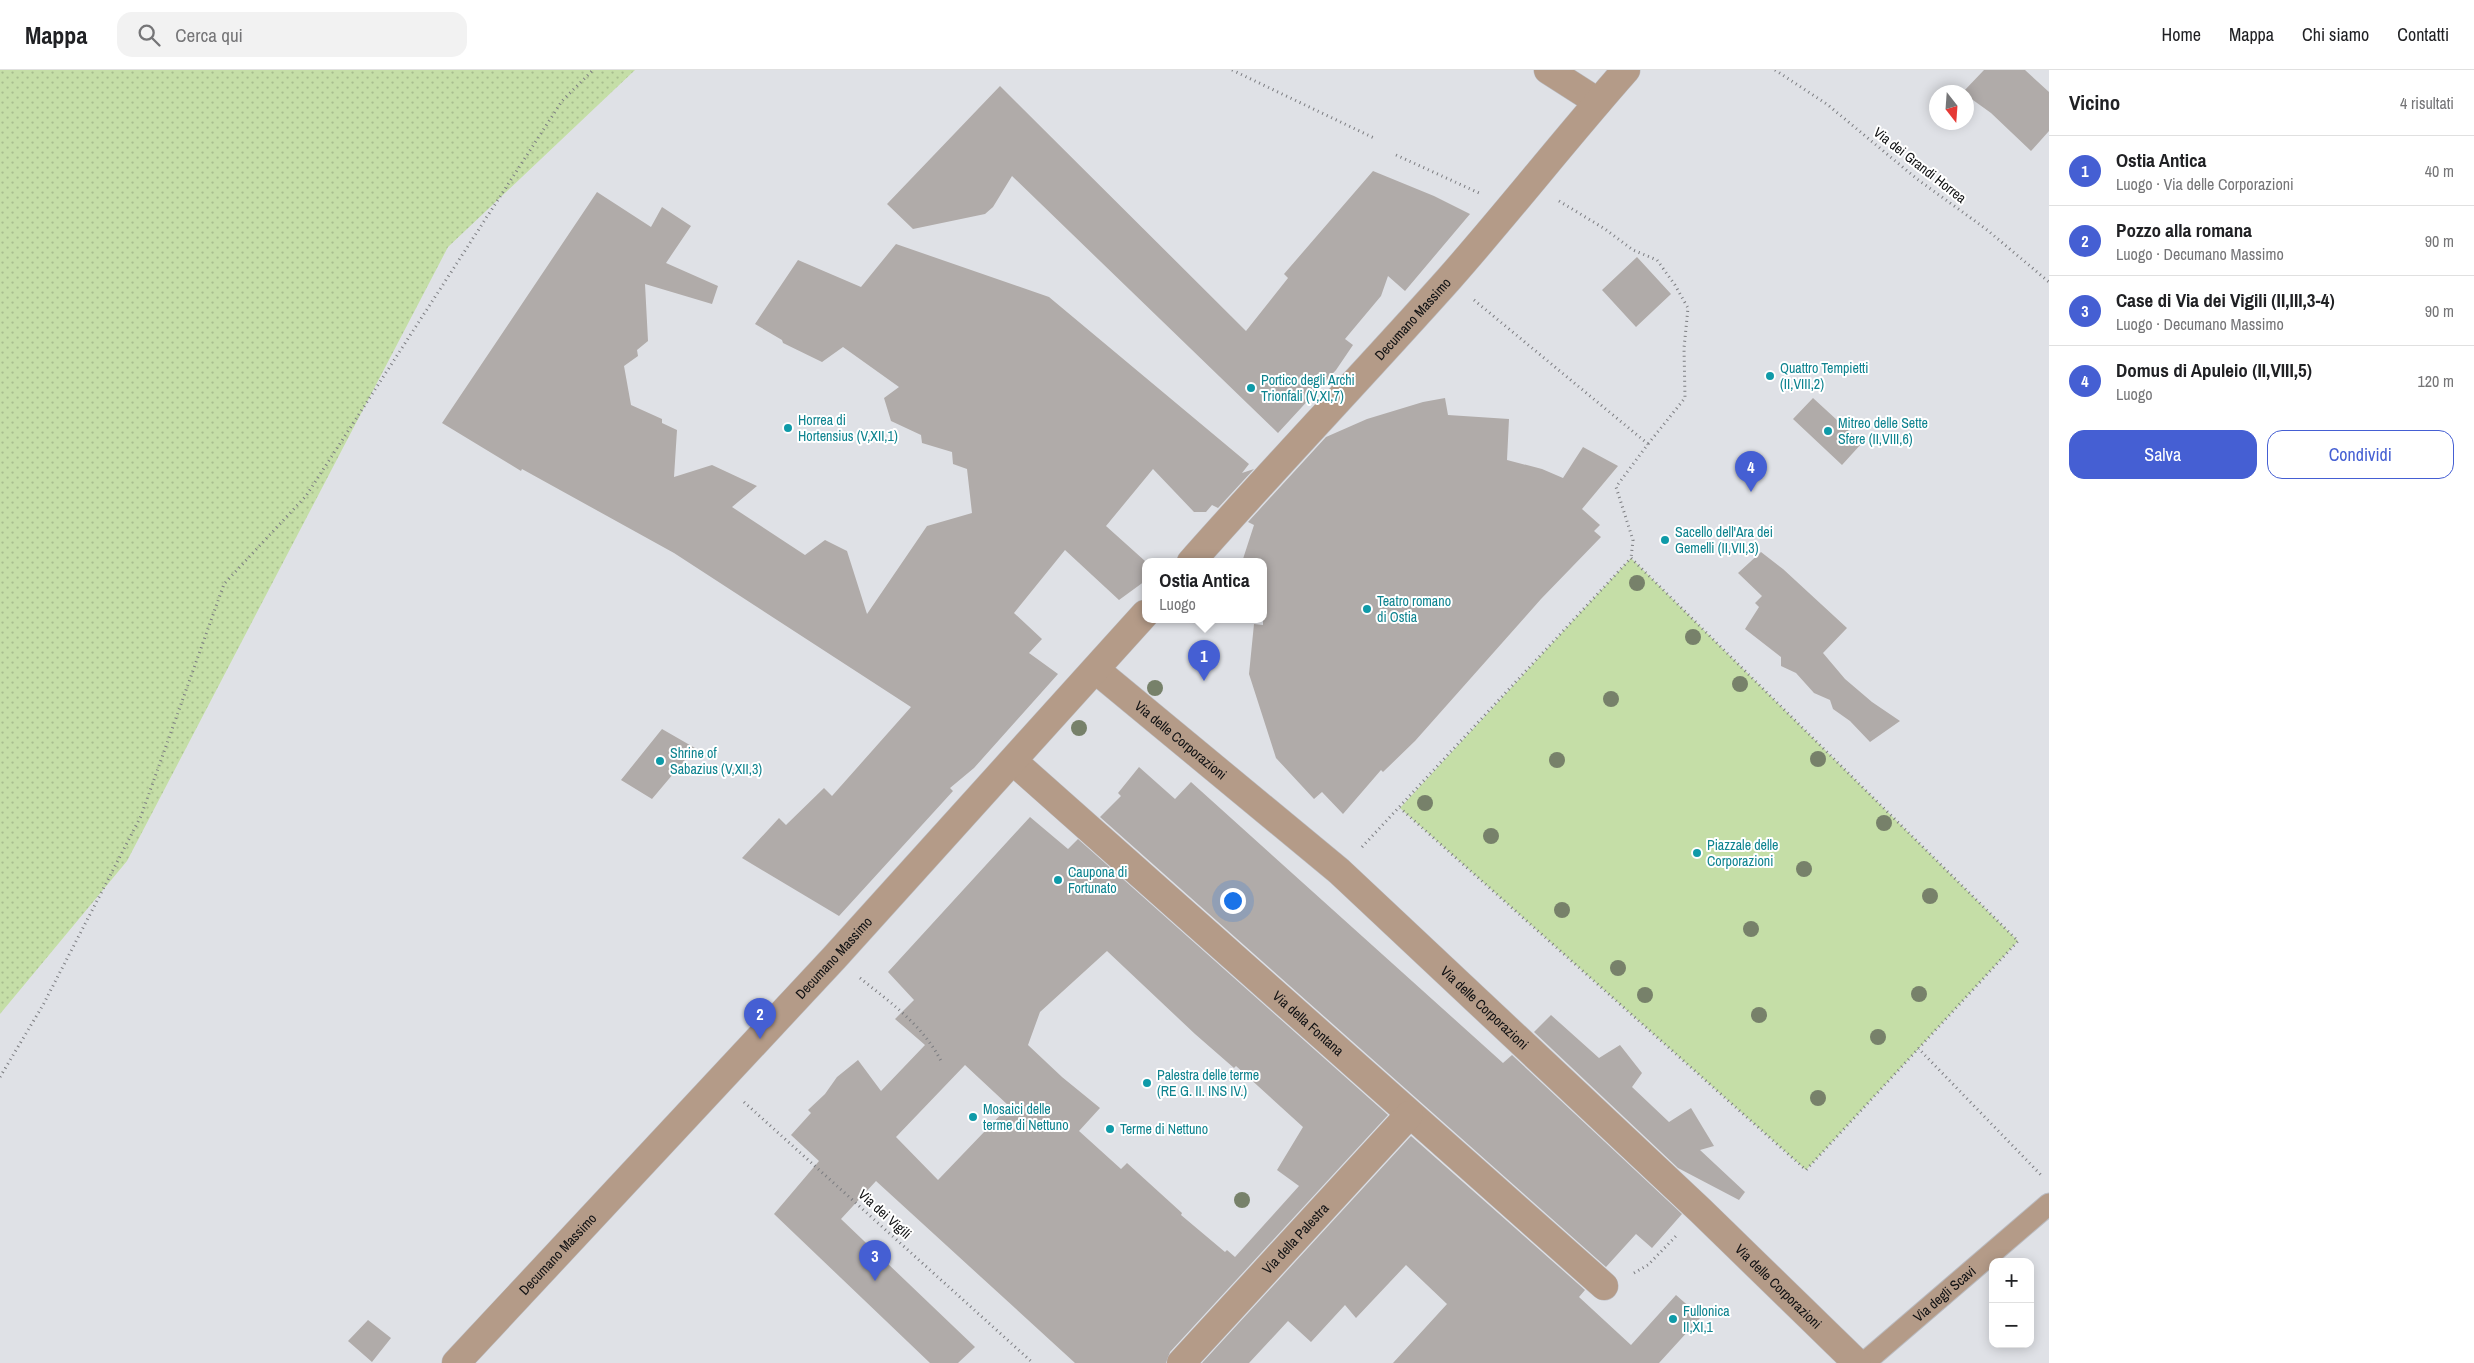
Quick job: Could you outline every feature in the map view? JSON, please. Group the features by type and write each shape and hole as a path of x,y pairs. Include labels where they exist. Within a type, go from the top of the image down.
{"street":[{"path":"1548,70 1598,102"},
{"name":"Decumano Massimo","path":"1195,558 1279,462 1332,409 1449,279 1626,70"},
{"name":"Decumano Massimo","path":"456,1363 721,1081 1142,617"},
{"name":"Via delle Corporazioni","path":"1096,670 1339,871 1701,1210 1857,1363"},
{"name":"Via della Fontana","path":"1013,761 1604,1286"},
{"name":"Via della Palestra","path":"1181,1363 1409,1114"}],"lane":[{"name":"Via degli Scavi","path":"1864,1363 2049,1204"}],"path":[{"path":"0,1077 43,1006 141,816 224,584 306,496 562,101 593,70"},
{"path":"1232,70 1374,138"},
{"name":"Via dei Grandi Horrea","path":"1774,70 1828,106 1917,179 1986,229 2049,282"},
{"path":"1396,154 1510,208"},
{"path":"1339,871 1400,808 1631,558 1633,540 1616,487 1685,398 1684,348 1688,308 1675,285 1657,260 1633,250 1605,229 1531,183"},
{"path":"1449,279 1648,444"},
{"path":"1400,808 1806,1170 2018,941 1631,558"},
{"path":"834,958 901,1011 932,1043 942,1063"},
{"path":"1918,1048 2042,1176"},
{"name":"Via dei Vigili","path":"721,1081 1033,1363"},
{"path":"1604,1286 1629,1276 1648,1265 1701,1210"}],"green space":[{"path":"0,70 635,70 448,247 127,861 0,1014"},
{"name":"Piazzale delle Corporazioni","path":"1631,558 2018,941 1806,1170 1400,808"}],"building":[{"path":"1984,70 2025,70 2049,92 2049,131 2031,151 1991,113 1974,101 1974,85 1970,85"},
{"path":"1000,86 1246,331 1288,278 1284,274 1373,171 1434,196 1470,214 1405,291 1388,276 1381,296 1345,339 1353,345 1336,370 1278,433 1012,176 993,207 985,214 913,229 887,204"},
{"path":"597,192 651,227 662,207 691,226 666,263 718,286 712,304 645,284 648,341 637,350 638,356 624,366 631,405 662,419 662,423 677,430 674,477 712,465 757,486 732,507 805,555 825,540 847,551 867,614 927,526 972,513 967,469 953,464 952,452 922,443 921,435 891,421 884,398 899,387 843,347 822,362 783,343 782,340 755,324 798,260 861,287 896,244 1049,297 1249,464 1242,473 1254,469 1218,508 1212,505 1206,512 1194,512 1153,469 1106,526 1142,558 1142,583 1119,600 1065,550 1014,613 1042,639 1029,653 1058,674 974,768 950,788 953,791 839,916 742,858 779,818 786,825 824,788 832,796 911,707 674,553 522,469 521,471 442,423"},
{"path":"1637,257 1671,294 1636,327 1602,290"},
{"name":"Teatro romano di Ostia","path":"1445,398 1448,415 1509,419 1507,460 1542,469 1563,478 1583,447 1618,466 1582,509 1600,525 1594,531 1601,537 1541,599 1415,741 1383,772 1381,770 1343,814 1322,792 1314,799 1276,758 1249,674 1254,624 1263,625 1263,623 1267,623 1267,558 1243,558 1254,525 1248,522 1326,437 1367,419 1423,402"},
{"name":"Mitreo delle Sette Sfere (II,VIII,6)","path":"1813,398 1862,443 1842,465 1793,419"},
{"path":"1761,552 1783,569 1847,628 1823,653 1845,679 1872,702 1900,721 1870,742 1850,721 1833,709 1830,700 1814,693 1796,673 1781,666 1781,657 1745,629 1759,607 1755,603 1762,596 1738,573"},
{"path":"662,729 695,748 652,799 621,780"},
{"path":"1139,767 1175,799 1191,782 1503,1063 1512,1055 1682,1214 1652,1248 1636,1234 1606,1267 1100,817 1121,796 1118,793"},
{"path":"1030,817 1068,849 1078,839 1388,1115 1170,1352 1166,1363 1075,1363 876,1181 841,1219 975,1347 958,1363 930,1363 774,1214 819,1161 791,1135 811,1113 808,1110 825,1094 837,1077 858,1060 881,1091 925,1045 895,1019 914,1000 888,972","holes":["1107,951 1195,1034 1234,1068 1236,1066 1303,1127 1277,1170 1299,1186 1235,1257 1227,1250 1225,1252 1181,1215 1182,1213 1127,1163 1121,1169 1079,1131 1100,1108 1062,1077 1028,1045 1040,1012","965,1065 1009,1106 938,1180 896,1137"]},
{"path":"1551,1015 1599,1058 1620,1045 1642,1073 1632,1087 1669,1122 1691,1108 1714,1146 1700,1150 1745,1192 1739,1200 1678,1168 1534,1032"},
{"path":"1411,1136 1585,1290 1579,1297 1631,1345 1676,1295 1701,1317 1659,1363 1393,1363 1447,1304 1406,1265 1356,1318 1345,1305 1311,1342 1288,1321 1249,1363 1202,1363"},
{"path":"368,1320 391,1338 372,1362 348,1341"}],"place":[{"name":"Quattro Tempietti (II,VIII,2)","path":"1770,376"},
{"name":"Portico degli Archi Trionfali (V,XI,7)","path":"1251,388"},
{"name":"Horrea di Hortensius (V,XII,1)","path":"788,428"},
{"name":"Mitreo delle Sette Sfere (II,VIII,6)","path":"1828,431"},
{"name":"Domus di Apuleio (II,VIII,5)","path":"1751,492"},
{"name":"Sacello dell'Ara dei Gemelli (II,VII,3)","path":"1665,540"},
{"name":"Teatro romano di Ostia","path":"1367,609"},
{"name":"Ostia Antica","path":"1204,681"},
{"name":"Shrine of Sabazius (V,XII,3)","path":"660,761"},
{"name":"Piazzale delle Corporazioni","path":"1697,853"},
{"name":"Caupona di Fortunato","path":"1058,880"},
{"name":"Pozzo alla romana","path":"760,1039"},
{"name":"Palestra delle terme (RE G. II. INS IV.)","path":"1147,1083"},
{"name":"Mosaici delle terme di Nettuno","path":"973,1117"},
{"name":"Terme di Nettuno","path":"1110,1129"},
{"name":"Case di Via dei Vigili (II,III,3-4)","path":"875,1281"},
{"name":"Fullonica II,XI,1","path":"1673,1319"}]}
